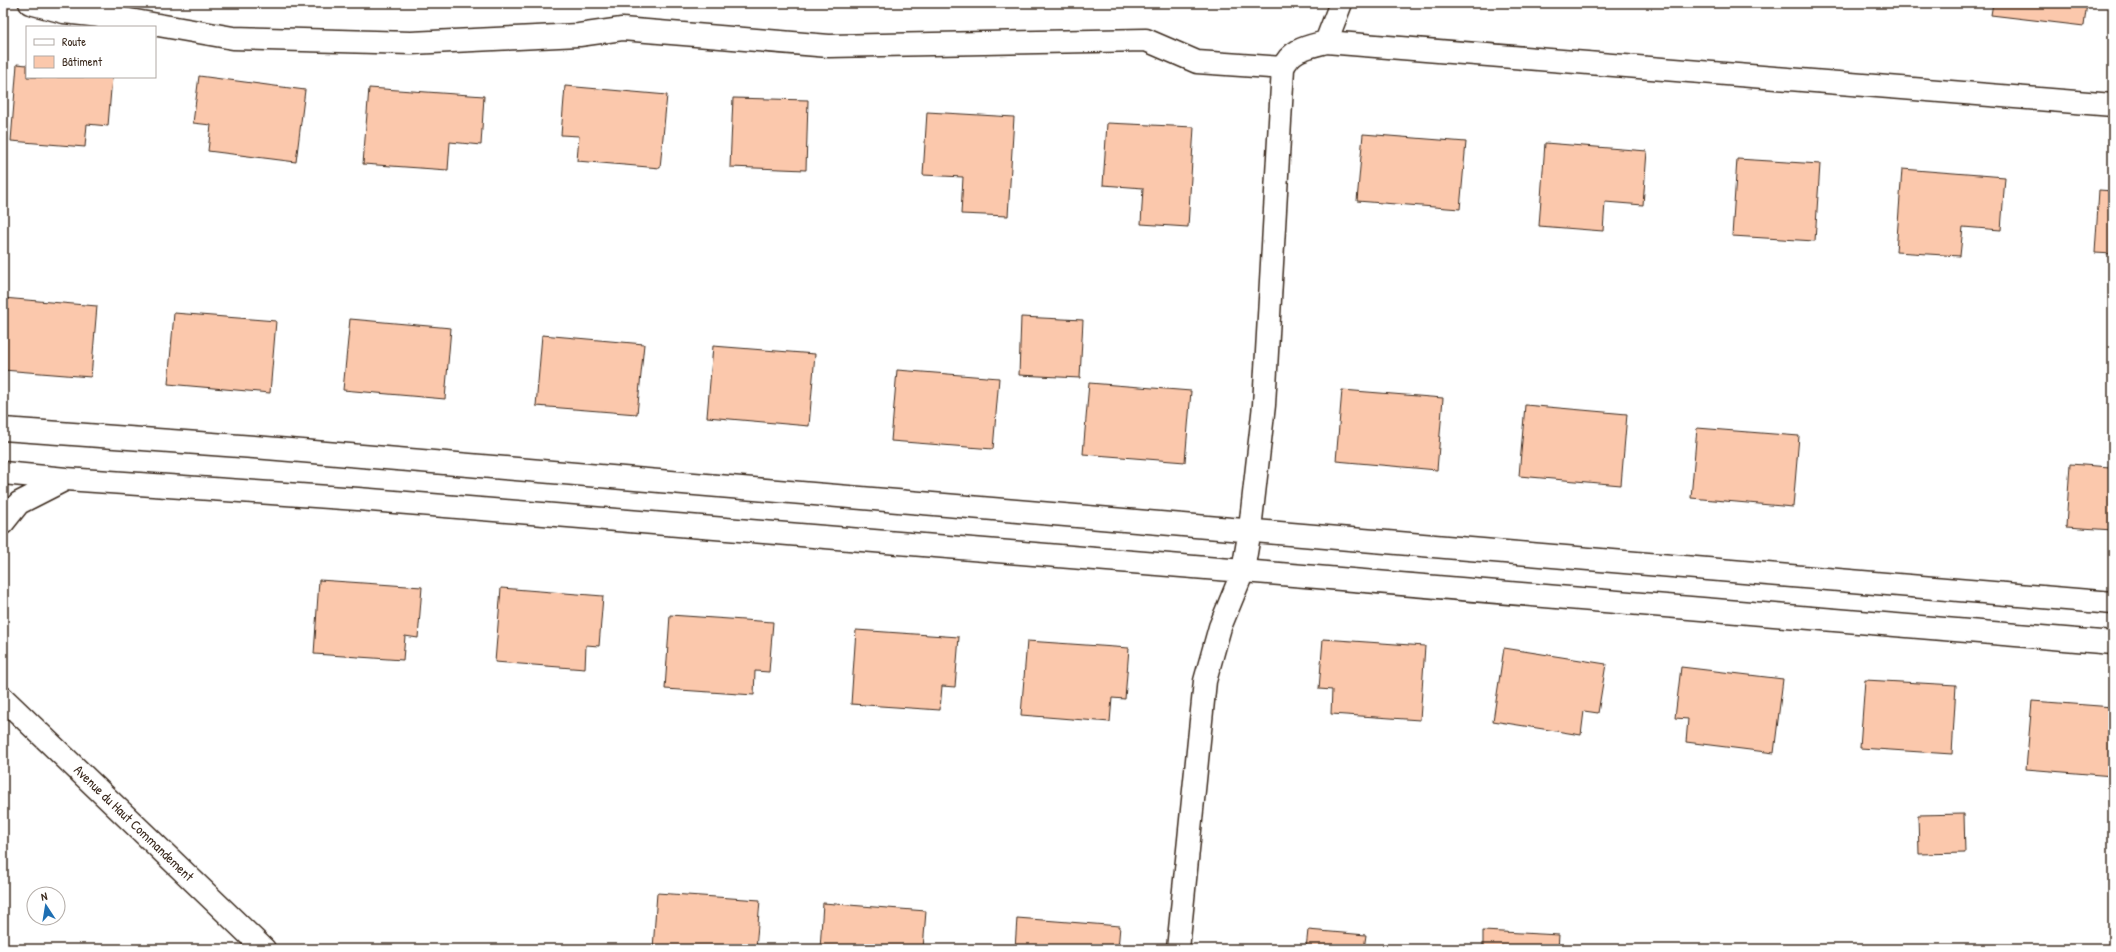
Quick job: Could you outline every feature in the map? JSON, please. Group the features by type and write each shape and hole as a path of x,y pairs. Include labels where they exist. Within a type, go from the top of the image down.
{"street":[{"path":"30,3 64,12 118,18 233,38 434,42 579,35 622,29 829,46 1146,40 1197,62 1284,68"},
{"path":"1326,42 1341,3"},
{"path":"1178,949 1205,681 1220,627 1243,570 1250,529 1264,406 1284,68 1287,58 1300,48 1326,42 2113,105"},
{"path":"3,429 254,446 2113,603"},
{"path":"3,473 66,479 366,500 1243,570 2113,643"},
{"path":"3,523 19,503 66,479"},
{"name":"Avenue du Haut Commandement","path":"3,698 264,949"}],"building":[{"path":"1993,3 2087,3 2084,26 1991,15"},
{"path":"17,64 26,65 26,78 112,78 108,126 87,124 85,147 11,141"},
{"path":"199,76 305,90 296,162 208,151 211,125 193,123"},
{"path":"565,86 667,95 660,168 577,161 579,136 561,135"},
{"path":"369,88 484,96 481,145 450,142 448,170 363,164"},
{"path":"733,98 808,100 806,170 730,167"},
{"path":"927,112 1014,117 1008,216 961,214 963,177 923,175"},
{"path":"1107,123 1194,127 1188,227 1141,224 1143,188 1103,185"},
{"path":"1363,134 1466,142 1460,209 1357,201"},
{"path":"1545,143 1647,151 1643,205 1605,202 1603,231 1539,226"},
{"path":"1737,159 1820,164 1815,241 1732,236"},
{"path":"1902,169 2005,177 2001,230 1963,227 1960,256 1896,252"},
{"path":"2099,190 2113,191 2113,254 2095,253"},
{"path":"3,298 97,306 91,377 3,370"},
{"path":"174,313 276,321 270,393 168,384"},
{"path":"1021,317 1083,320 1080,378 1019,375"},
{"path":"350,319 451,328 445,399 343,390"},
{"path":"542,335 644,344 637,414 536,406"},
{"path":"713,346 815,354 809,426 707,417"},
{"path":"897,370 999,378 993,449 891,441"},
{"path":"1089,383 1191,391 1185,462 1083,454"},
{"path":"1342,390 1443,398 1437,470 1336,461"},
{"path":"1525,405 1627,414 1621,485 1519,476"},
{"path":"1697,428 1799,436 1793,507 1691,498"},
{"path":"2113,430 2113,530 2066,527 2070,464 2110,467"},
{"path":"319,580 422,587 418,638 405,636 403,660 314,654"},
{"path":"501,588 603,596 599,646 586,645 585,669 495,662"},
{"path":"670,615 773,622 769,672 755,671 754,695 665,689"},
{"path":"856,630 959,637 955,687 942,686 940,710 851,704"},
{"path":"1323,639 1425,646 1420,720 1331,714 1332,690 1319,689"},
{"path":"1027,641 1129,648 1125,699 1112,698 1110,722 1021,715"},
{"path":"1504,648 1606,664 1598,713 1584,711 1581,735 1493,721"},
{"path":"1681,667 1783,679 1774,753 1686,742 1688,719 1675,718"},
{"path":"1865,680 1956,685 1952,754 1860,748"},
{"path":"2032,701 2113,707 2113,776 2026,769"},
{"path":"1964,814 1965,853 1919,854 1918,815"},
{"path":"657,893 760,900 756,949 653,949"},
{"path":"823,903 926,911 923,949 820,949"},
{"path":"1017,918 1120,926 1118,949 1015,949"},
{"path":"1308,930 1366,935 1364,949 1306,949"},
{"path":"1483,931 1559,935 1558,949 1483,949"}]}
